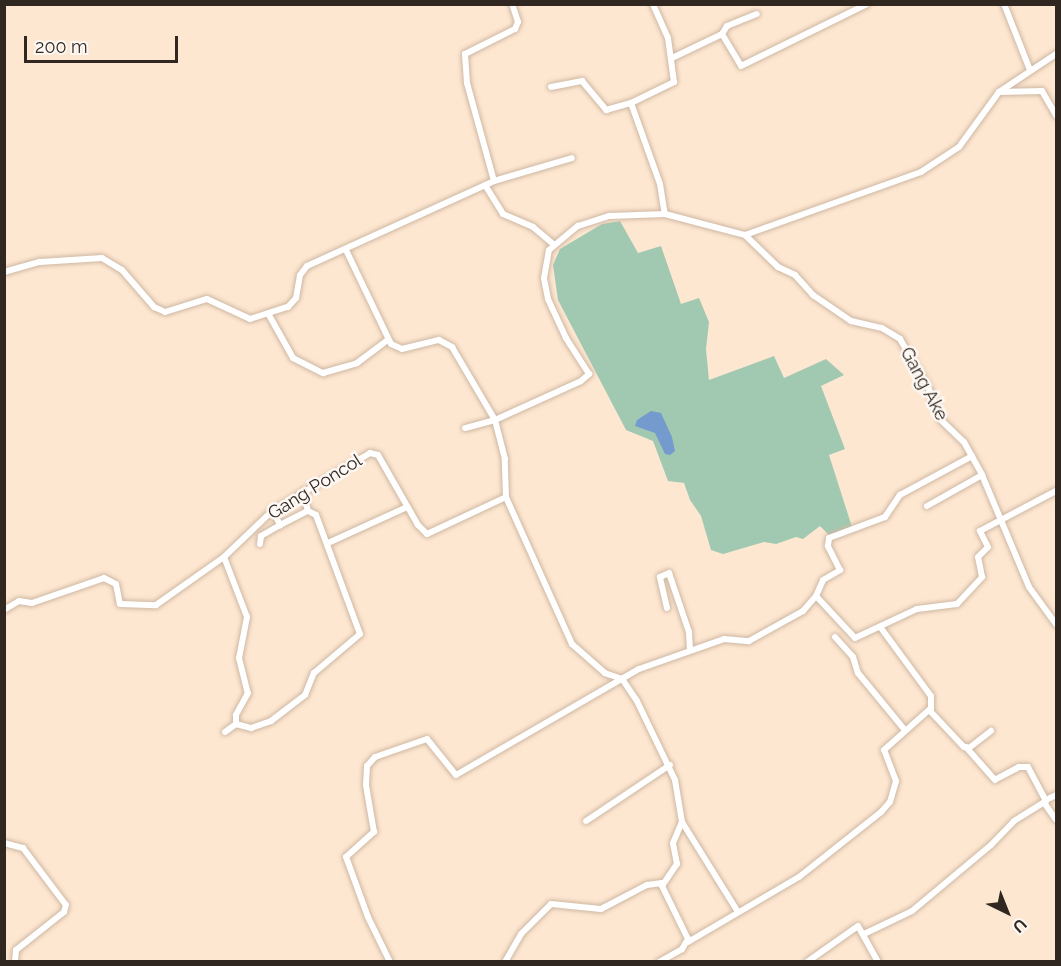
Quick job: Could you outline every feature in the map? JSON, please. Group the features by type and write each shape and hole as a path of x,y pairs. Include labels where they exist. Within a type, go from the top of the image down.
{"street":[{"path":"494,182 467,82 465,54 515,29 518,22 512,4"},
{"path":"550,87 582,81 606,110 671,87 674,78 672,57 653,4"},
{"path":"723,34 741,66 867,4"},
{"path":"1004,4 1030,70"},
{"path":"672,57 723,34 727,26 757,14"},
{"path":"465,428 495,420 581,381 589,374 566,338 548,299 545,268 553,244 592,220 665,213 746,235 939,162 959,147 999,92 1056,54"},
{"path":"999,92 1042,91 1056,115"},
{"path":"631,103 660,184 665,213"},
{"path":"4,272 40,262 102,258 131,278 161,311 173,311 207,299 248,318 269,315 294,302 301,272 307,266 494,182 572,158"},
{"path":"485,186 503,214 533,226 553,244"},
{"name":"Gang Ake","path":"746,235 778,267 795,275 813,295 850,321 882,328 900,339 928,387 941,420 964,442 982,474 1003,518 1029,587 1056,624"},
{"path":"346,250 388,340 400,349 434,340 449,344 495,420 505,459 506,496 572,644 605,673 622,680 670,765 682,822 738,912"},
{"path":"269,315 293,358 322,373 357,363 388,340"},
{"name":"Gang Poncol","path":"4,610 19,601 32,603 51,594 107,578 116,584 120,604 156,605 224,556 273,510 357,458 374,453 422,531 430,534 506,496"},
{"path":"390,962 370,923 346,857 374,832 366,785 367,766 375,757 427,739 456,775 622,680 690,650 724,639 749,641 804,611 816,596 823,580 840,570 828,546 829,538 885,517 900,495 972,456"},
{"path":"927,506 982,474"},
{"path":"816,596 854,638 881,628 917,609 957,604 977,586 982,572 978,557 988,547 980,531 1056,491"},
{"path":"303,492 308,512"},
{"path":"328,543 407,507"},
{"path":"273,510 280,525"},
{"path":"236,724 251,728 271,721 305,695 314,674 360,634 316,514 308,512 280,525 261,536 260,544"},
{"path":"224,556 247,617 239,658 248,693 236,715 236,724"},
{"path":"667,608 660,577 669,573 689,632 690,650"},
{"path":"881,628 931,696 930,709 966,747 976,763 998,781 1019,767 1028,767 1047,800 1050,799"},
{"path":"835,637 853,657 858,673 904,729"},
{"path":"659,962 688,942 799,877 886,808 895,789 896,773 884,750 904,729 930,709"},
{"path":"225,732 236,724"},
{"path":"966,747 991,731"},
{"path":"586,821 670,765"},
{"path":"1050,799 1056,820"},
{"path":"864,934 912,911 991,845 1014,821 1050,799"},
{"path":"505,962 521,934 551,904 601,909 647,885 662,883 677,864 673,843 682,822"},
{"path":"4,843 23,848 66,904 64,912 15,950 15,962"},
{"path":"662,883 686,928 688,942"},
{"path":"807,962 856,926 864,934 878,962"}],"green space":[{"path":"620,221 638,253 661,246 681,304 699,298 709,322 706,349 709,380 774,356 784,378 826,359 844,375 821,386 845,449 829,455 852,527 829,535 820,526 803,539 796,537 776,544 764,542 723,554 711,550 701,516 690,500 684,483 668,481 653,441 626,430 558,300 553,265 560,249 602,224"}],"water":[{"path":"651,411 661,413 672,437 675,451 670,455 665,454 655,433 635,426 637,420"}]}
